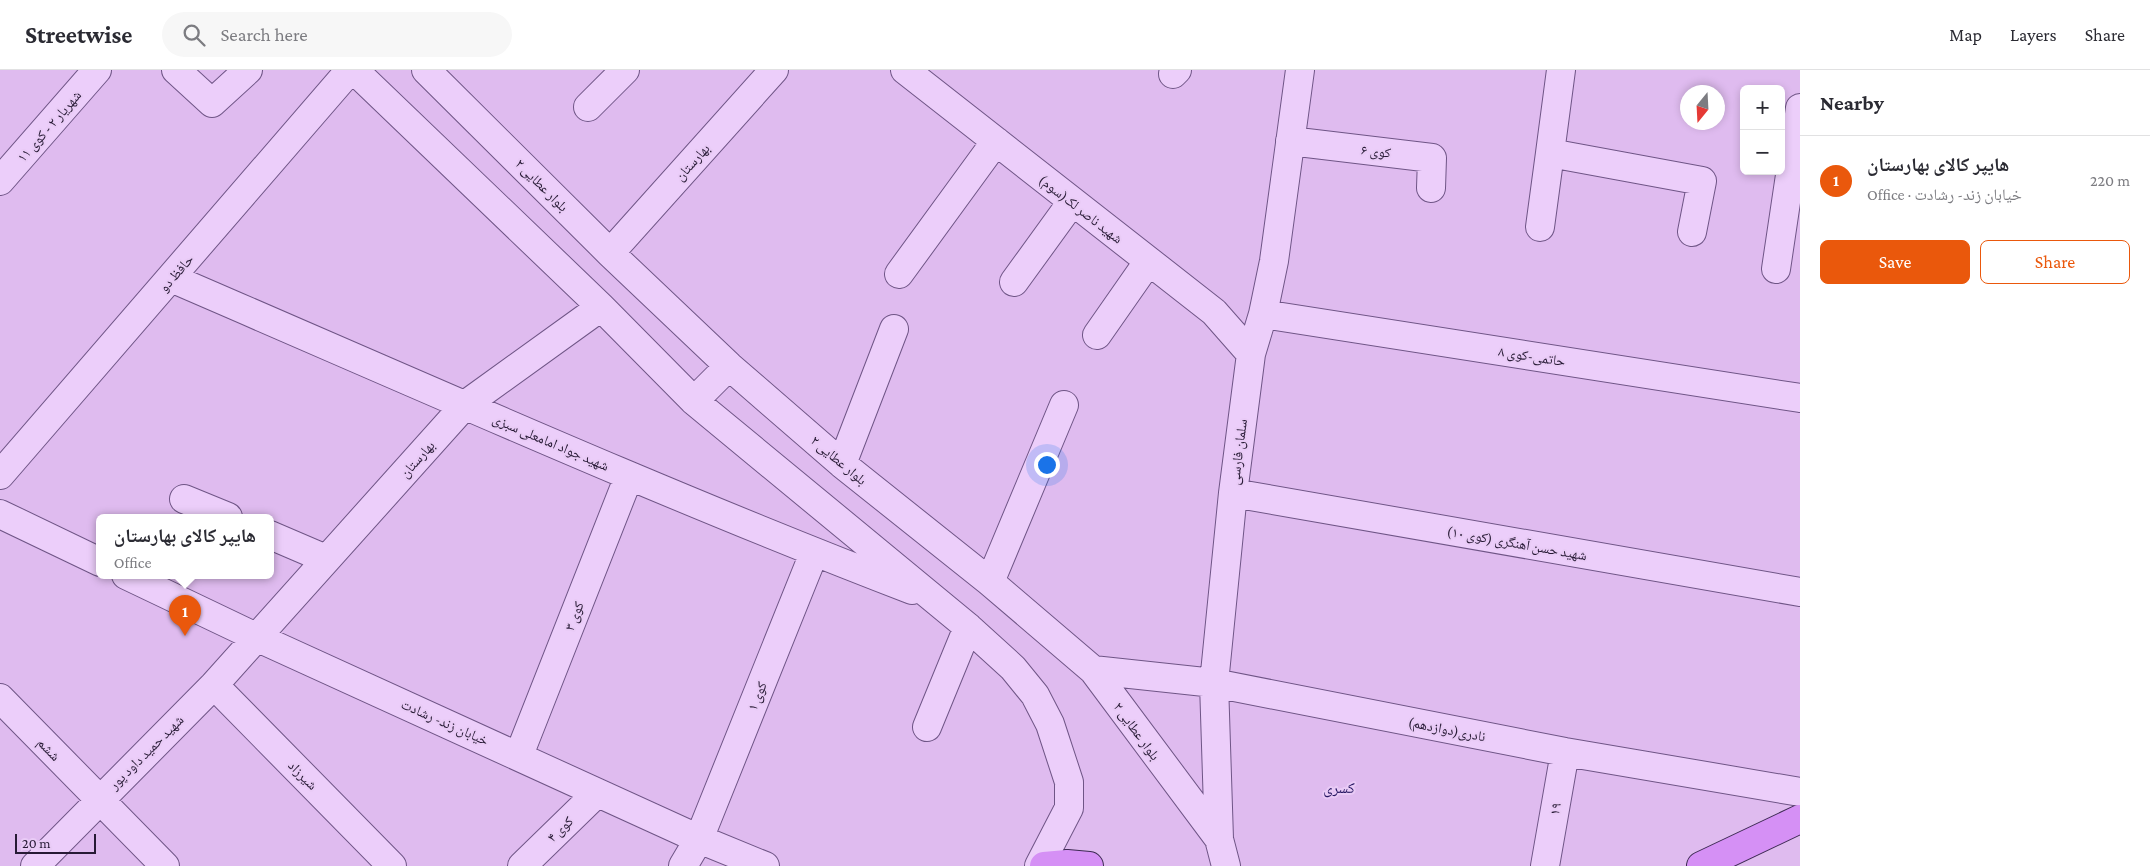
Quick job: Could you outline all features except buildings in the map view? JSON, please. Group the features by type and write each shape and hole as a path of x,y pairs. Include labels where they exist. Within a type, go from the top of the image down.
{"main road":[{"path":"1700,866 1800,819"},
{"path":"1044,866 1067,864 1089,866"}],"street":[{"name":"شهریار ۲ - کوی ۱۱","path":"0,181 97,70"},
{"path":"176,70 212,103 248,70"},
{"name":"حافظ دو","path":"0,475 350,70"},
{"path":"354,70 601,307 694,401 968,627 1013,668 1035,695 1050,724 1069,782 1069,808 1039,866"},
{"name":"بلوار عطایی ۲","path":"426,70 610,253 730,366 842,464 990,582 1093,670 1219,839 1226,866"},
{"path":"588,107 624,70"},
{"name":"شهید ناصر لک(سوم)","path":"905,70 1214,312 1251,354"},
{"name":"سلمان فارسی","path":"1219,839 1214,682 1233,493 1251,354 1263,314 1274,261 1300,70"},
{"path":"1540,227 1562,70"},
{"name":"بهارستان","path":"610,253 766,73"},
{"path":"1776,269 1800,108"},
{"path":"899,274 996,141"},
{"name":"کوی ۶","path":"1290,141 1432,158 1431,188"},
{"path":"1550,153 1702,181 1692,232"},
{"path":"1014,282 1072,202"},
{"path":"1097,335 1148,262"},
{"name":"شهید جواد امامعلی سبزی","path":"171,278 629,476 814,553 934,599"},
{"name":"بهارستان","path":"256,637 465,405 601,307"},
{"name":"حاتمی-کوی ۸","path":"1263,314 1800,398"},
{"path":"842,464 894,329"},
{"path":"694,401 730,366"},
{"path":"990,582 1064,405"},
{"name":"کوی ۳","path":"520,756 629,476"},
{"name":"شهید حسن آهنگری (کوی ۱۰)","path":"1233,493 1800,592"},
{"path":"184,499 221,514"},
{"path":"0,514 96,560"},
{"path":"274,537 326,559"},
{"name":"کوی ۱","path":"700,839 814,553"},
{"name":"خیابان زند- رشادت","path":"134,579 256,637 520,756 597,793 765,866"},
{"path":"927,727 968,627"},
{"name":"شهید حمید داود پور","path":"34,866 214,685 256,637"},
{"name":"نادری(دوازدهم)","path":"1093,670 1214,682 1564,752 1800,792"},
{"name":"شیرزاد","path":"214,685 392,866"},
{"name":"ششم","path":"0,698 165,866"},
{"name":"۱۹","path":"1545,866 1564,752"},
{"name":"کوی ۴","path":"522,866 597,793"},
{"path":"683,866 700,839"}],"place":[{"name":"هایپر کالای بهارستان","path":"185,636"}],"district":[{"name":"کسری","path":"1339,788"}]}
